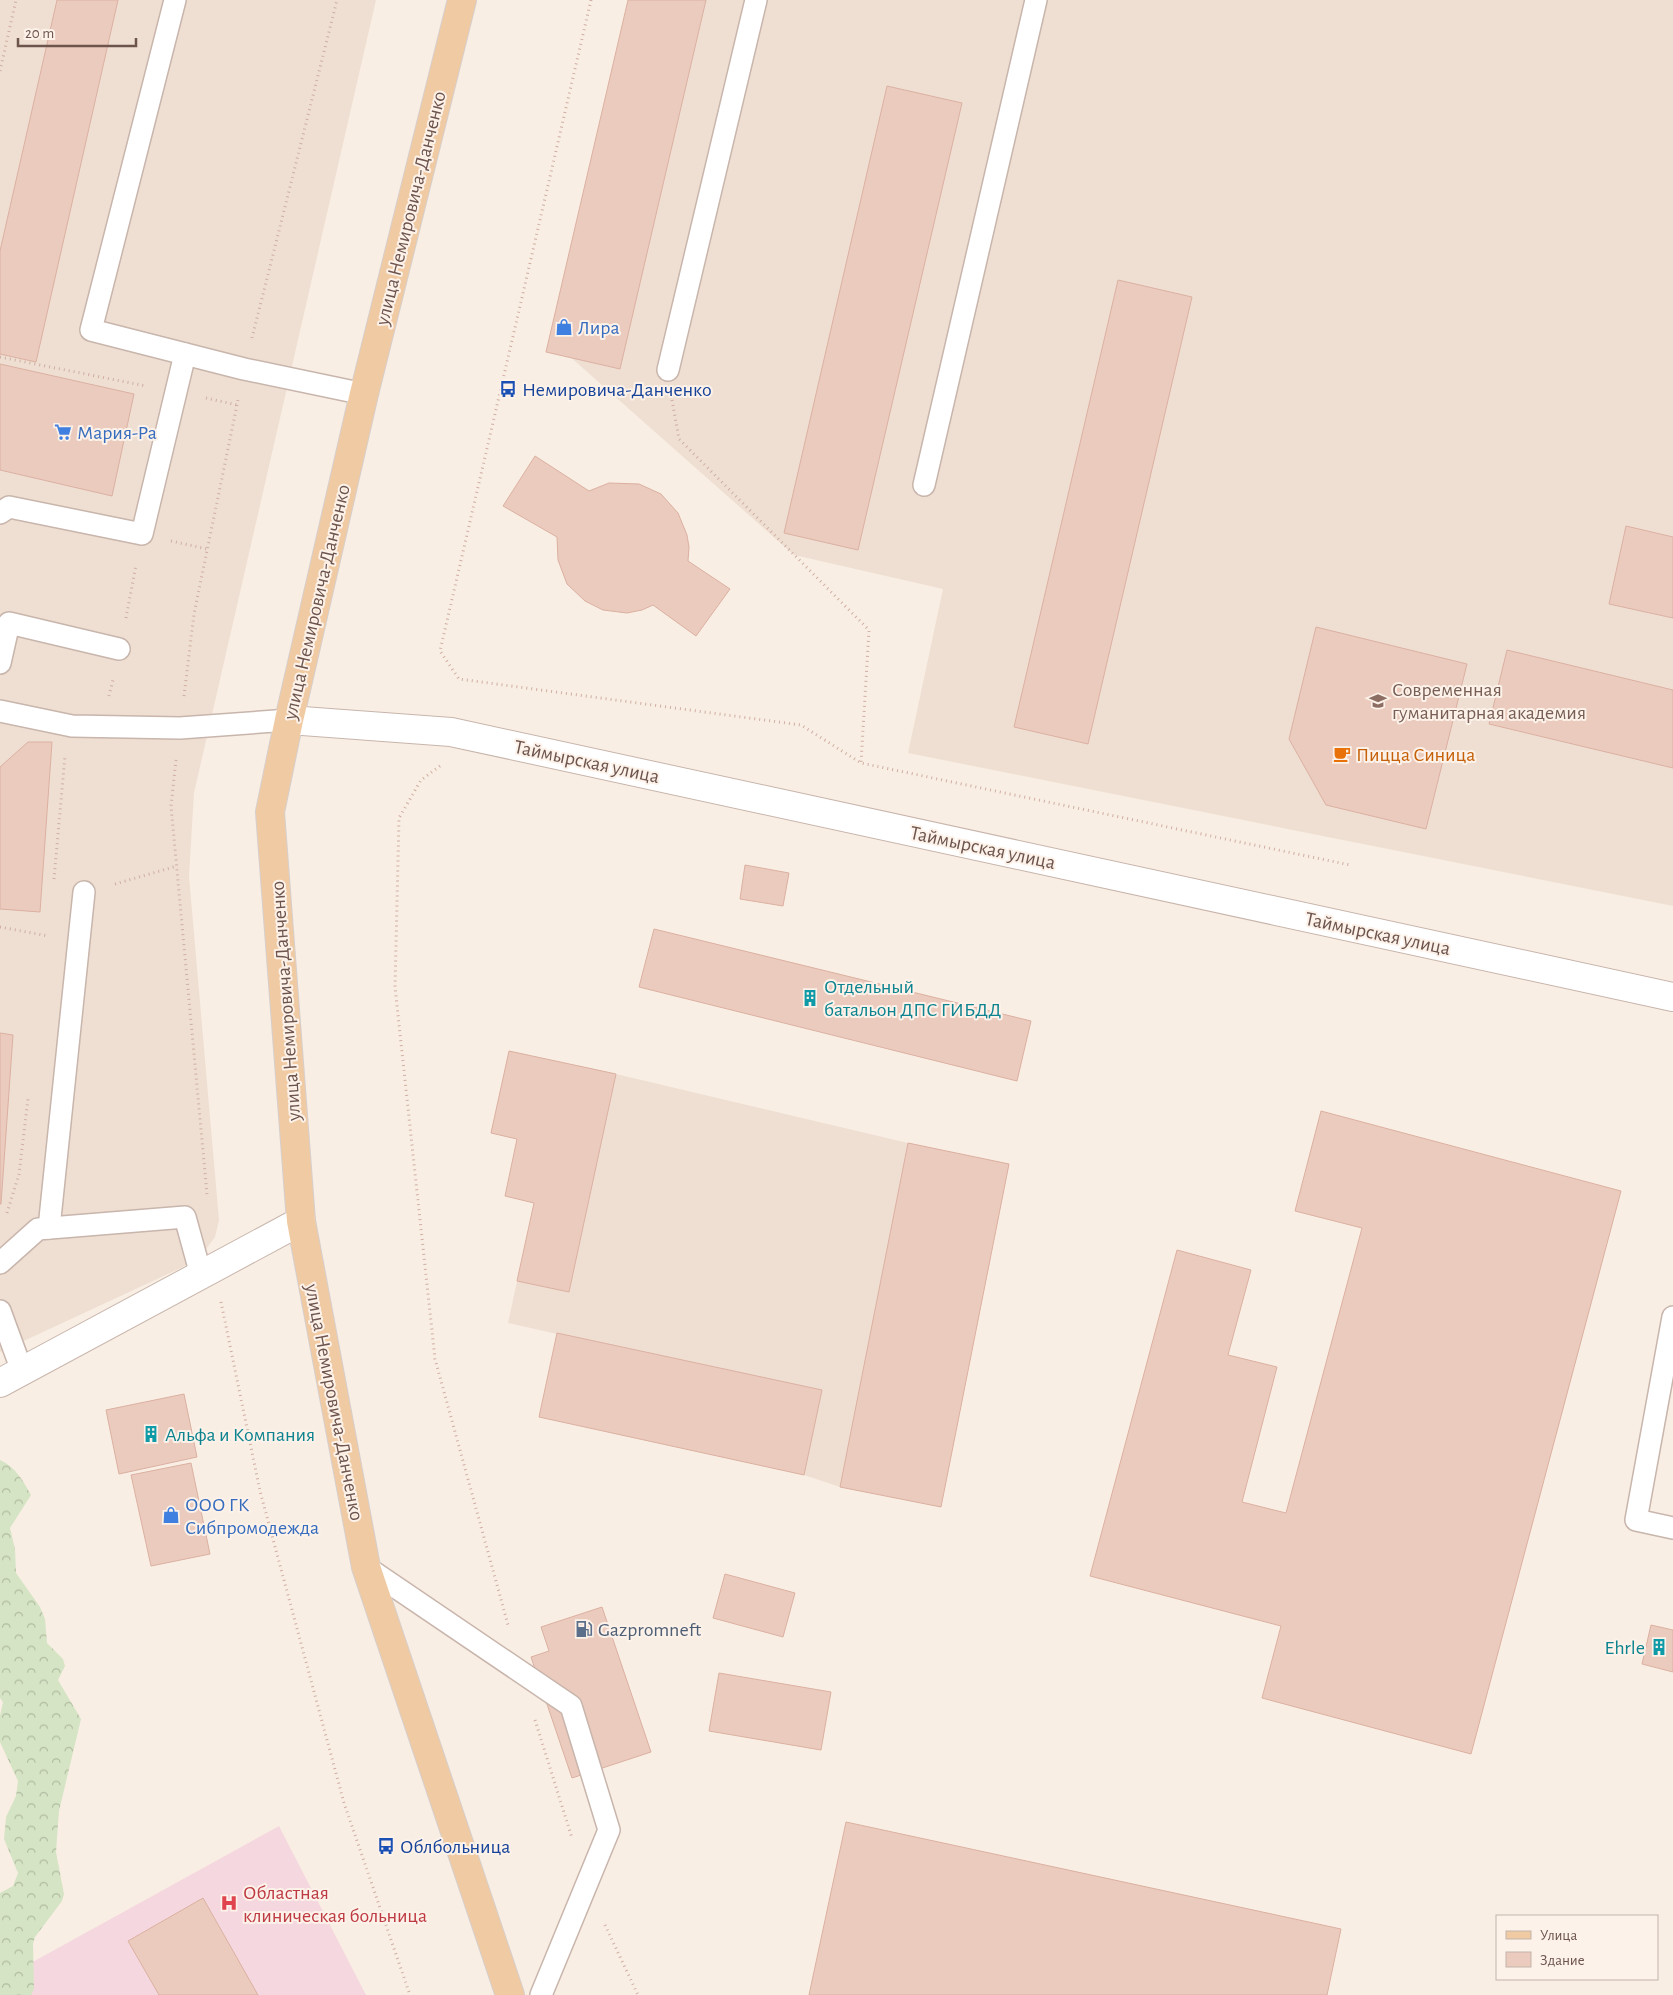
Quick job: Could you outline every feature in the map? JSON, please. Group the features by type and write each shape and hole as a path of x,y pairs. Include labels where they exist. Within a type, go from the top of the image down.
{"main road":[{"name":"улица Немировича-Данченко","path":"462,0 364,394 289,720 270,812 301,1221 366,1567 510,1995"}],"street":[{"name":"Таймырская улица","path":"289,720 451,732 1673,997"},
{"path":"11,1377 301,1221"}],"lane":[{"path":"175,0 91,330 244,369 364,394"},
{"path":"668,370 756,0"},
{"path":"924,485 1036,0"},
{"path":"0,514 9,507 142,534 185,354"},
{"path":"0,663 9,623 119,649"},
{"path":"0,711 72,726 180,728 289,720"},
{"path":"50,1228 84,892"},
{"path":"0,1264 38,1229 185,1217 201,1275"},
{"path":"0,1311 11,1377"},
{"path":"1673,1317 1636,1520 1673,1528"},
{"path":"366,1567 571,1706 609,1830 541,1995"}],"path":[{"path":"0,71 16,0"},
{"path":"591,0 440,651 460,679 801,725 861,763 1350,865"},
{"path":"0,357 237,405"},
{"path":"668,370 679,438 869,630 861,763"},
{"path":"444,763 421,780 399,818 395,987 435,1359 521,1672 586,1886 638,1995"},
{"path":"0,927 49,936"}],"shaded area":[{"path":"0,0 376,0 194,793 189,876 219,1220 215,1237 204,1252 183,1267 0,1352"},
{"path":"632,0 1673,0 1673,906 908,753 943,589 794,555 550,339"},
{"path":"509,1051 616,1074 908,1143 1009,1164 941,1507 840,1487 804,1475 539,1417 557,1334 508,1323 534,1203 505,1196 517,1139 491,1133"},
{"name":"Областная клиническая больница","path":"279,1826 366,1995 0,1995 0,1980"}],"green space":[{"path":"0,1460 15,1470 31,1495 10,1528 15,1549 16,1573 40,1607 45,1619 47,1643 63,1659 65,1666 58,1680 81,1719 59,1811 56,1852 64,1894 62,1901 35,1937 33,1944 34,1989 31,1995 0,1995 0,1893 13,1886 18,1873 4,1839 6,1817 16,1796 18,1781 0,1742 0,1716 3,1702 0,1698"}],"building":[{"path":"57,0 118,0 36,362 0,354 0,251"},
{"path":"628,0 706,0 620,369 546,352"},
{"path":"887,86 962,103 858,550 784,533"},
{"path":"1118,280 1192,297 1088,744 1014,727"},
{"name":"Мария-Ра","path":"0,364 134,394 112,496 0,470"},
{"path":"535,456 589,491 609,483 639,484 661,494 678,513 687,535 689,547 688,561 730,589 696,636 653,605 642,610 627,613 603,610 585,601 567,584 558,560 557,537 503,506"},
{"path":"1626,526 1673,537 1673,618 1609,604"},
{"name":"Современная гуманитарная академия","path":"1316,627 1467,664 1426,829 1326,805 1289,739"},
{"path":"1507,650 1673,690 1673,768 1489,724"},
{"path":"28,742 52,742 40,912 0,909 0,767"},
{"path":"745,865 789,873 783,906 740,899"},
{"name":"Отдельный батальон ДПС ГИБДД","path":"654,929 1031,1021 1017,1081 639,987"},
{"path":"0,1033 13,1035 1,1204 0,1204"},
{"path":"509,1051 616,1074 569,1292 517,1281 534,1203 505,1196 517,1139 491,1133"},
{"path":"1321,1111 1621,1191 1471,1754 1262,1698 1281,1626 1090,1576 1177,1250 1251,1270 1228,1355 1277,1367 1242,1502 1286,1513 1362,1228 1295,1211"},
{"path":"908,1143 1009,1164 941,1507 840,1487"},
{"path":"557,1333 822,1390 804,1475 539,1417"},
{"name":"Альфа и Компания","path":"184,1394 197,1457 119,1474 106,1410"},
{"name":"ООО ГК Сибпромодежда","path":"191,1463 210,1554 151,1566 131,1475"},
{"path":"725,1574 795,1593 783,1637 713,1618"},
{"path":"602,1607 651,1752 572,1778 531,1657 549,1651 541,1627"},
{"name":"Ehrle","path":"1651,1625 1673,1630 1673,1672 1642,1664"},
{"path":"719,1673 831,1692 821,1750 709,1731"},
{"path":"846,1822 1341,1929 1327,1995 809,1995"},
{"path":"203,1898 258,1995 159,1995 128,1941"}],"place":[{"name":"Лира","path":"564,327"},
{"name":"Немировича-Данченко","path":"508,389"},
{"name":"Мария-Ра","path":"63,432"},
{"name":"Современная гуманитарная академия","path":"1378,701"},
{"name":"Пицца Синица","path":"1342,754"},
{"name":"Отдельный батальон ДПС ГИБДД","path":"810,998"},
{"name":"Альфа и Компания","path":"151,1434"},
{"name":"ООО ГК Сибпромодежда","path":"171,1515"},
{"name":"Gazpromneft","path":"584,1629"},
{"name":"Ehrle","path":"1659,1647"},
{"name":"Облбольница","path":"386,1846"},
{"name":"Областная клиническая больница","path":"229,1903"}]}
